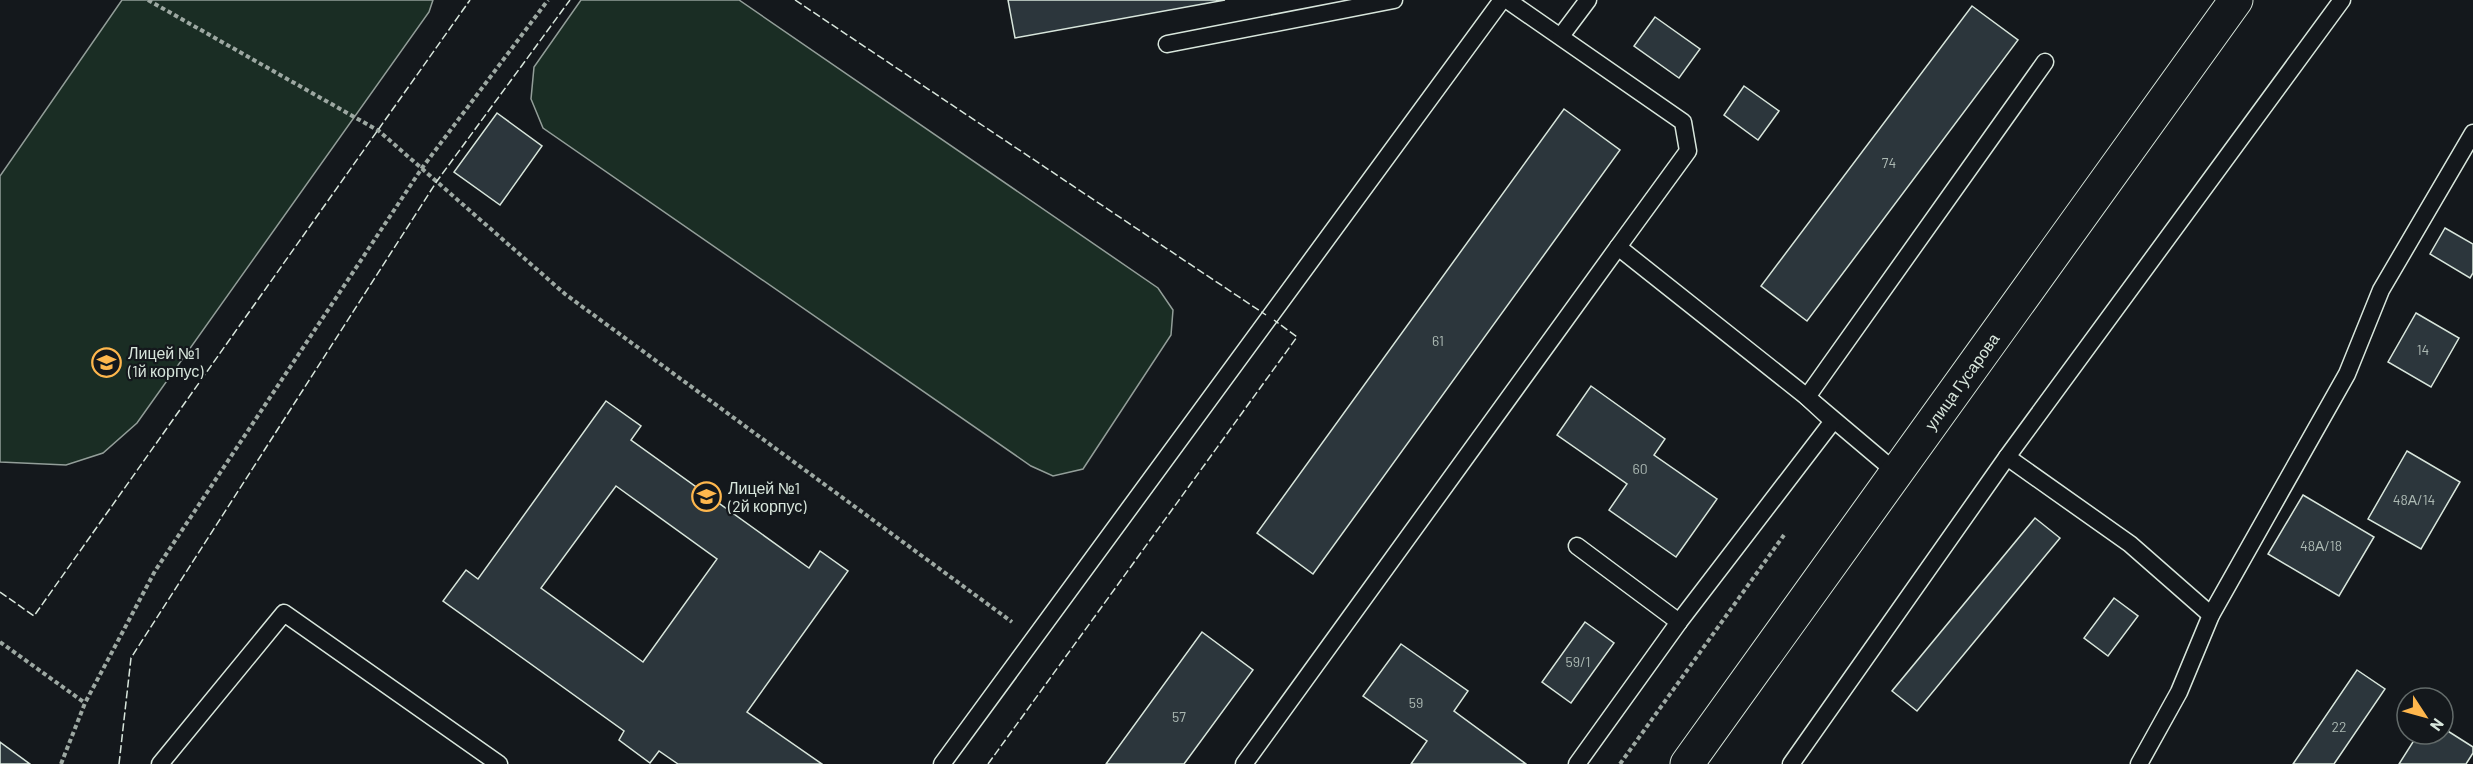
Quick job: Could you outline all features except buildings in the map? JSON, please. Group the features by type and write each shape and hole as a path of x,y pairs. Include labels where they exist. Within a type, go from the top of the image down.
{"street":[{"name":"улица Гусарова","path":"1687,764 2236,0"}],"lane":[{"path":"1167,44 1394,0"},
{"path":"942,764 1502,0"},
{"path":"1244,764 1688,151 1683,123 1507,0"},
{"path":"1561,36 1588,0"},
{"path":"1791,764 2007,457 2342,0"},
{"path":"1807,397 2045,62"},
{"path":"2139,764 2179,692 2211,615 2347,374 2381,290 2473,133"},
{"path":"1618,247 1807,397 1897,473"},
{"path":"1577,764 1679,622 1833,421"},
{"path":"2007,457 2130,544 2211,615"},
{"path":"1577,546 1679,622"},
{"path":"160,764 284,613 499,764"}],"path":[{"path":"148,0 379,131 565,294 1033,638"},
{"path":"61,764 85,703 155,571 422,168 548,0"},
{"path":"1620,764 1785,533"},
{"path":"0,642 85,703"}],"green space":[{"name":"Лицей №1 (1й корпус)","path":"122,0 433,0 429,12 137,423 103,453 66,465 0,462 0,176"},
{"path":"581,0 739,0 1158,288 1173,310 1171,335 1083,469 1053,476 1031,466 543,128 531,99 534,67"}],"fence":[{"path":"0,592 34,616 470,0"},
{"path":"119,764 131,658 437,181 570,0"},
{"path":"795,0 1266,315"},
{"path":"988,764 1297,337 1274,320"}],"place":[{"name":"Лицей №1 (1й корпус)","path":"107,362"},
{"name":"Лицей №1 (2й корпус)","path":"707,497"}]}
